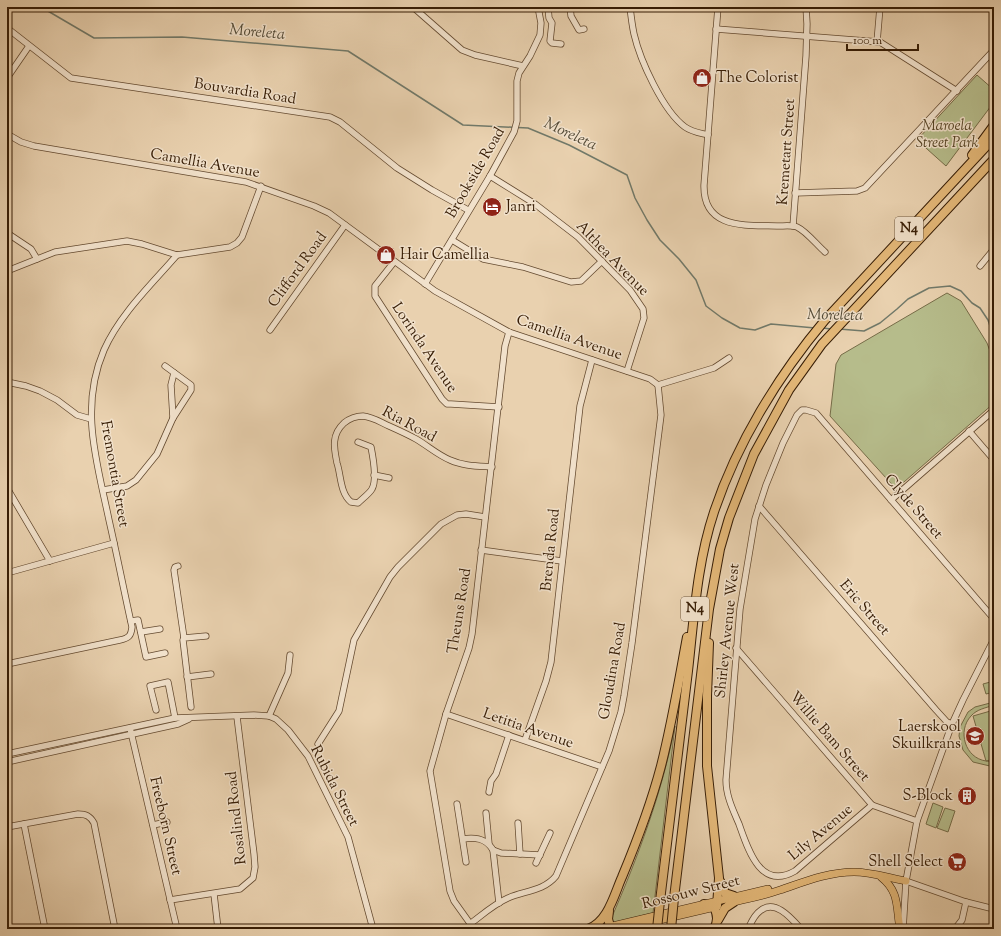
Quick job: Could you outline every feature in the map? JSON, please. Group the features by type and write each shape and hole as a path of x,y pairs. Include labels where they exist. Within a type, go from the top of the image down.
{"highway":[{"path":"944,190 994,125"},
{"name":"N4","path":"657,929 699,576 714,513 731,471 753,425 773,391 808,341 825,320 944,190 994,138"},
{"name":"N4","path":"671,929 709,609 720,549 729,518 754,454 789,390 822,344 994,159"},
{"path":"972,183 994,165"},
{"path":"588,929 598,924 610,906 646,814 661,766 671,724 690,614 699,576"},
{"path":"709,609 707,766 719,878 723,890 734,899 723,910 714,929"},
{"path":"718,920 716,905 719,878"},
{"path":"704,904 716,905"},
{"path":"610,906 608,919 609,928 621,929"}],"main road":[{"name":"Rossouw Street","path":"621,929 716,905 775,887 788,886 824,876 842,873 863,873 906,881"},
{"path":"881,876 892,887 895,894 900,929"},
{"name":"Rossouw Street","path":"600,929 704,904"}],"street":[{"path":"413,7 462,50 475,55 523,66"},
{"path":"538,7 541,20 541,29 551,31"},
{"path":"548,7 549,18 552,23 550,42 561,44"},
{"path":"570,7 572,16 579,30 584,29"},
{"path":"630,7 636,40 650,77 660,97 675,117 685,127 692,131 708,135"},
{"path":"718,7 704,192 706,202 710,210 722,220 732,223 793,226 799,228 825,252"},
{"name":"Kremetart Street","path":"793,226 807,36 806,7"},
{"path":"877,42 880,7"},
{"name":"Bouvardia Road","path":"7,28 66,76 77,80 330,117 340,122 397,168 468,210"},
{"name":"Brookside Road","path":"425,284 452,240 468,210 490,176 516,126 517,81 523,66 536,44 541,29"},
{"path":"716,29 877,42 887,46 957,91"},
{"path":"7,78 29,46"},
{"path":"795,193 852,191 864,189 994,50"},
{"name":"Camellia Avenue","path":"7,134 21,142 34,146 246,182 261,186 322,209 435,291 510,332 650,379 658,385"},
{"name":"Althea Avenue","path":"490,176 535,204 578,237 625,285 641,305 645,313 644,320 627,371"},
{"path":"7,271 63,250 127,242 142,244 178,254 230,247 237,243 242,237 261,186"},
{"name":"Clifford Road","path":"270,330 345,225"},
{"path":"7,233 31,249 37,259"},
{"path":"452,240 483,259 523,267 570,282 581,281 602,261"},
{"path":"980,266 994,249"},
{"name":"Fremontia Street","path":"132,624 92,435 91,418 93,390 96,374 104,350 118,326 178,254"},
{"name":"Lorinda Avenue","path":"394,262 375,286 375,296 442,399 446,404 499,407"},
{"name":"Theuns Road","path":"472,927 454,901 450,891 430,777 430,767 446,714 469,648 492,467 505,346 510,332"},
{"path":"658,385 714,368 729,358"},
{"name":"Brenda Road","path":"525,740 546,681 551,662 580,406 592,360"},
{"path":"103,490 127,486 136,480 157,454 173,418 192,387 165,366"},
{"path":"173,418 171,385 174,373"},
{"path":"7,382 40,391 57,400 77,415 91,418"},
{"name":"Gloudina Road","path":"472,927 499,903 508,898 538,888 550,882 556,876 609,751 621,712 625,690 661,415 658,385"},
{"name":"Shirley Avenue West","path":"762,870 756,864 751,855 730,803 726,789 736,648 742,594 755,518 780,451 797,415 804,410 814,411"},
{"path":"891,500 994,410"},
{"name":"Clyde Street","path":"814,411 994,619"},
{"name":"Ria Road","path":"374,475 373,486 370,491 358,503 349,502 344,493 334,450 336,433 340,426 354,417 362,416 373,418 416,440 451,461 461,464 492,467"},
{"path":"970,432 994,460"},
{"path":"358,442 371,447 374,475 389,478"},
{"path":"7,488 50,561"},
{"name":"Eric Street","path":"759,506 936,710 947,722 952,724"},
{"path":"318,744 339,712 354,640 390,577 441,524 457,515 466,514 486,517"},
{"path":"7,573 114,543"},
{"path":"482,550 562,561"},
{"path":"178,566 175,567 174,570 184,638 183,643 191,707"},
{"path":"7,664 128,638 132,634 132,624 138,620 146,657 165,653"},
{"path":"140,632 160,629"},
{"path":"184,638 206,636"},
{"path":"903,929 906,881 917,821 952,724 994,639"},
{"name":"Willie Bam Street","path":"736,648 872,805 917,821"},
{"path":"7,754 175,718 218,716 238,717 254,715 269,716 288,673 290,655"},
{"path":"188,677 211,674"},
{"path":"156,710 150,686 168,682 175,718"},
{"name":"Letitia Avenue","path":"446,714 602,767"},
{"name":"Rubida Street","path":"269,716 279,721 288,730 308,756 348,838 372,929"},
{"name":"Rosalind Road","path":"170,900 240,889 253,878 255,867 238,717"},
{"path":"7,762 178,724 193,718"},
{"name":"Freeborn Street","path":"130,728 177,929"},
{"path":"489,792 491,781 496,774 509,735"},
{"path":"458,804 466,862"},
{"name":"Lily Avenue","path":"762,870 778,876 792,873 872,805"},
{"path":"486,813 489,844 492,850 499,903"},
{"path":"7,827 78,814 87,815 94,823 114,929"},
{"path":"153,824 167,822"},
{"path":"518,822 520,854"},
{"path":"24,824 45,929"},
{"path":"536,863 550,833"},
{"path":"463,839 482,839 489,844"},
{"path":"492,850 501,853 540,855"},
{"name":"Rossouw Street","path":"906,881 966,902 994,909"},
{"path":"214,894 218,929"},
{"path":"955,929 962,918 966,902"},
{"path":"748,929 757,913 766,908 780,910 787,914 801,929"}],"green space":[{"name":"Maroela Street Park","path":"977,75 994,90 994,102 946,166 917,140"},
{"path":"947,293 961,301 987,343 994,362 994,403 896,489 830,416 836,364 841,355"},
{"path":"994,681 994,692 986,694 983,684"},
{"path":"994,702 994,705 979,710 973,714 964,729 965,743 968,749 979,759 994,762 994,767 973,762 963,750 959,736 960,727 968,712 975,707"},
{"path":"994,710 994,759 986,761 973,716"},
{"path":"675,726 653,913 612,923 611,919 631,872 656,800 670,751"},
{"path":"933,803 943,807 936,828 926,824"},
{"path":"945,808 955,811 948,832 937,828"}],"waterway":[{"name":"Moreleta","path":"41,7 94,38 182,37 348,51 463,125 528,128 569,145 627,175 635,198 660,240 679,259 696,280 706,306 722,318 740,328 755,330 771,324 815,328"},
{"name":"Moreleta","path":"839,329 864,331 880,323 908,299 929,288 950,286 961,291 972,303 980,308 988,320 994,338"},
{"name":"Moreleta","path":"823,328 831,329"}],"place":[{"name":"The Colorist","path":"702,78"},
{"name":"Janri","path":"492,207"},
{"name":"Hair Camellia","path":"386,255"},
{"name":"Laerskool Skuilkrans","path":"975,736"},
{"name":"S-Block","path":"967,796"},
{"name":"Shell Select","path":"957,862"}]}
